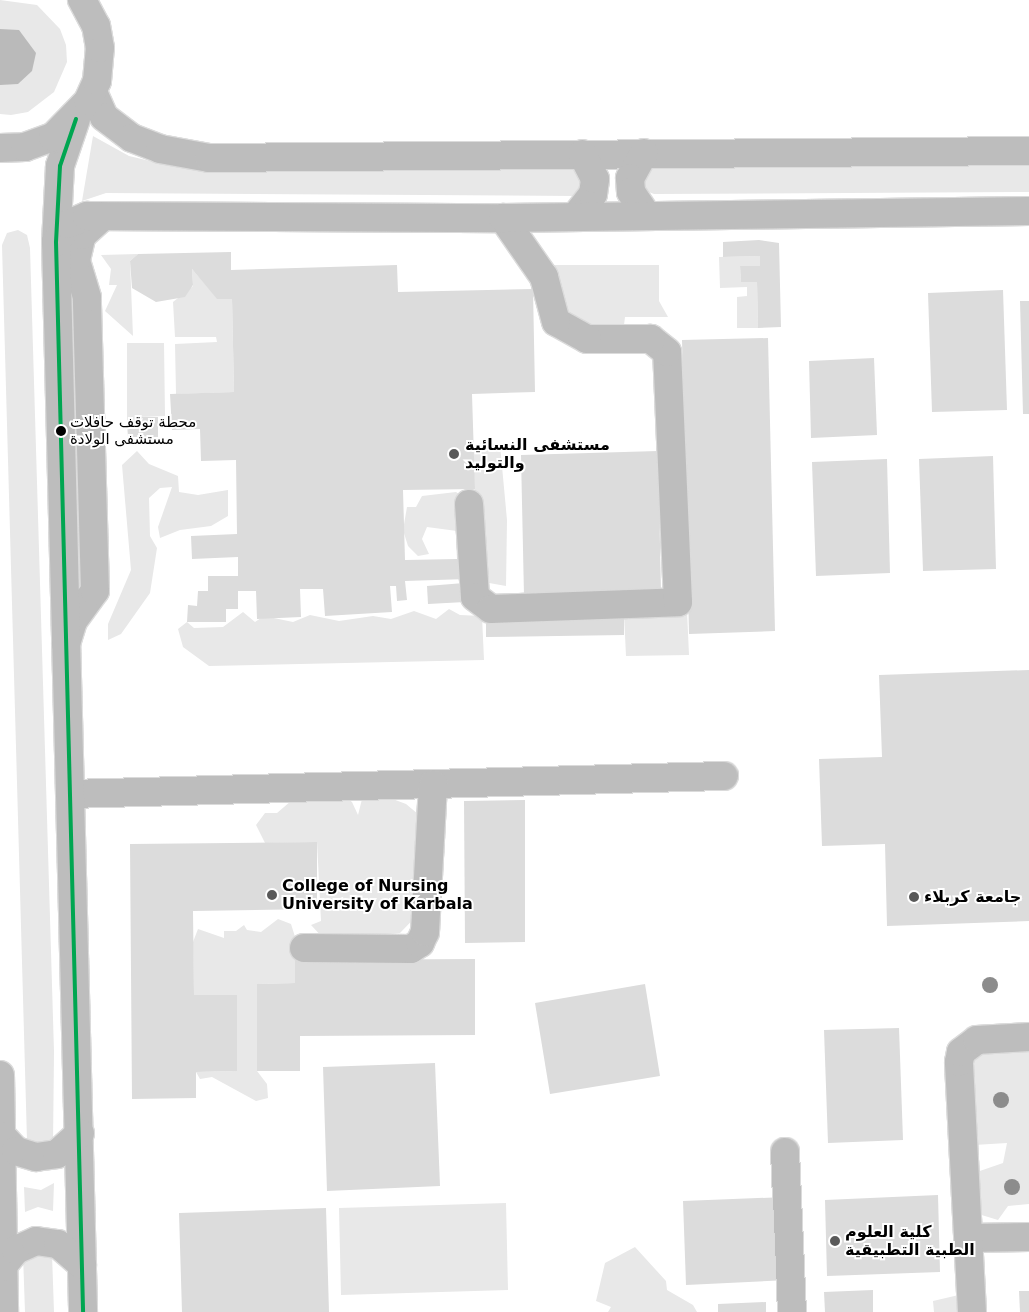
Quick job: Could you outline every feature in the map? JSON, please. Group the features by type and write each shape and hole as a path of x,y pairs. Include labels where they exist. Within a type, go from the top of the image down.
{"main road":[{"path":"82,0 96,26 100,48 93,92 76,119 60,166 56,242 80,1133 83,1312"},
{"path":"93,92 101,114 116,128 148,145 182,154 398,159 644,153 1029,151"},
{"path":"0,148 39,144 76,119"},
{"path":"644,153 630,178 631,192 647,216"},
{"path":"575,217 593,194 595,179 582,154"},
{"path":"56,242 73,220 103,216 503,218 1029,210"},
{"path":"66,644 73,621 95,591 87,297 76,260 82,235 103,216"},
{"path":"469,504 475,597 491,608 678,602 667,352 651,339 587,339 556,322 544,277 503,218"},
{"path":"70,794 724,776"},
{"path":"304,948 411,949 420,943 426,932 433,784"},
{"path":"972,1312 962,1052 977,1040 1029,1037"},
{"path":"0,1075 4,1312"},
{"path":"2,1136 16,1151 36,1157 57,1154 80,1133"},
{"path":"785,1152 792,1312"},
{"path":"969,1238 1029,1237"},
{"path":"2,1267 16,1250 36,1242 62,1246 82,1265"}],"shaded area":[{"path":"0,0 37,5 60,29 66,45 67,62 54,92 28,112 11,115 0,114"},
{"path":"0,29 19,30 36,53 32,71 18,84 0,85"},
{"path":"93,136 129,156 167,165 580,169 588,178 576,196 106,193 82,201"},
{"path":"1029,164 1029,192 654,194 641,189 647,170 654,168"},
{"path":"18,230 27,235 30,248 54,1052 53,1143 46,1146 27,1141 2,245 7,233"},
{"path":"138,254 130,261 133,336 105,311 117,285 109,285 111,269 101,255"},
{"path":"760,256 760,266 740,266 741,282 757,282 758,328 737,328 737,297 747,296 747,287 720,288 719,257"},
{"path":"547,265 659,265 659,301 668,317 625,317 624,325 602,326 568,321"},
{"path":"192,269 217,298 232,299 234,392 176,394 175,344 217,342 216,337 175,337 173,302 193,286"},
{"path":"127,343 164,343 165,416 139,417 138,424 127,424"},
{"path":"486,442 500,445 507,520 506,586 478,581 473,445"},
{"path":"137,451 149,464 178,476 179,492 198,495 228,490 228,516 211,526 180,530 160,538 158,527 172,487 160,488 149,498 150,536 157,548 150,593 121,634 108,640 108,624 131,570 122,465"},
{"path":"456,492 465,498 457,531 427,527 422,539 429,554 418,556 408,546 403,530 407,507 416,507 422,496"},
{"path":"449,609 460,615 482,616 484,660 209,666 183,647 178,629 187,622 194,628 223,627 243,612 255,622 264,616 293,622 310,615 339,621 373,616 391,619 414,611 436,619"},
{"path":"687,611 689,655 626,656 624,614"},
{"path":"374,792 406,804 430,824 430,902 400,933 324,939 311,925 321,921 317,842 265,843 256,825 265,813 277,813 291,801 340,793 352,802 358,815 362,799"},
{"path":"278,919 291,924 297,943 329,960 295,960 295,983 257,984 257,1071 267,1084 268,1098 256,1101 212,1077 200,1079 196,1072 237,1071 237,995 194,995 193,942 198,929 224,938 224,931 236,931 244,925 247,930 261,932"},
{"path":"1029,1039 1029,1204 1008,1206 998,1220 975,1213 974,1173 1003,1163 1007,1143 974,1145 969,1041"},
{"path":"54,1183 53,1211 38,1207 25,1212 24,1187 41,1190"},
{"path":"506,1203 508,1290 341,1295 339,1208"},
{"path":"635,1247 666,1281 667,1290 693,1305 697,1312 608,1312 611,1307 596,1301 605,1263"},
{"path":"23,1254 52,1254 54,1312 25,1312"},
{"path":"963,1294 964,1312 934,1312 933,1301"}],"building":[{"path":"759,240 779,243 781,327 758,328 757,282 741,282 740,266 760,266 760,256 723,257 723,242"},
{"path":"231,252 231,270 397,265 398,292 533,289 535,392 472,394 475,489 403,490 405,560 457,559 456,536 466,535 467,579 405,581 407,600 397,601 396,586 390,586 392,612 325,616 323,589 300,589 301,617 257,619 256,591 238,591 238,609 226,609 226,622 187,622 188,605 197,606 198,591 208,591 208,576 238,576 238,557 192,559 191,536 237,534 236,460 201,461 200,429 172,430 170,394 234,392 232,299 217,299 192,269 193,285 185,297 156,302 132,288 130,261 138,254"},
{"path":"1003,290 1007,410 932,412 928,293"},
{"path":"1020,301 1029,301 1029,414 1023,414"},
{"path":"768,338 775,631 689,634 682,340"},
{"path":"874,358 877,435 811,438 809,361"},
{"path":"138,417 158,417 158,437 128,437 127,424 138,424"},
{"path":"658,451 661,592 524,596 521,455"},
{"path":"993,456 996,569 923,571 919,459"},
{"path":"887,459 890,573 816,576 812,462"},
{"path":"464,583 465,602 428,604 427,586"},
{"path":"624,614 624,635 486,637 486,617"},
{"path":"1029,670 1029,921 887,926 885,844 822,846 819,759 882,757 879,675"},
{"path":"525,800 525,942 465,943 464,801"},
{"path":"317,842 317,909 193,911 194,995 237,995 237,1071 196,1072 196,1098 132,1099 130,844"},
{"path":"475,959 475,1035 300,1036 300,1071 257,1071 257,984 295,983 295,960"},
{"path":"645,984 660,1076 550,1094 535,1003"},
{"path":"899,1028 903,1140 828,1143 824,1030"},
{"path":"435,1063 440,1186 327,1191 323,1067"},
{"path":"938,1195 940,1272 827,1276 825,1200"},
{"path":"785,1197 788,1280 686,1285 683,1201"},
{"path":"326,1208 329,1312 182,1312 179,1213"},
{"path":"873,1290 873,1312 825,1312 824,1292"},
{"path":"1019,1291 1029,1291 1029,1312 1020,1312"},
{"path":"766,1302 766,1312 718,1312 718,1304"}],"transit line":[{"path":"76,119 60,166 56,242 83,1312"}],"place":[{"name":"محطة توقف حافلات مستشفى الولادة","path":"61,431"},
{"name":"مستشفى النسائية والتوليد","path":"454,454"},
{"name":"College of Nursing University of Karbala","path":"272,895"},
{"name":"جامعة كربلاء","path":"914,897"},
{"name":"كلية العلوم الطبية التطبيقية","path":"835,1241"}]}
